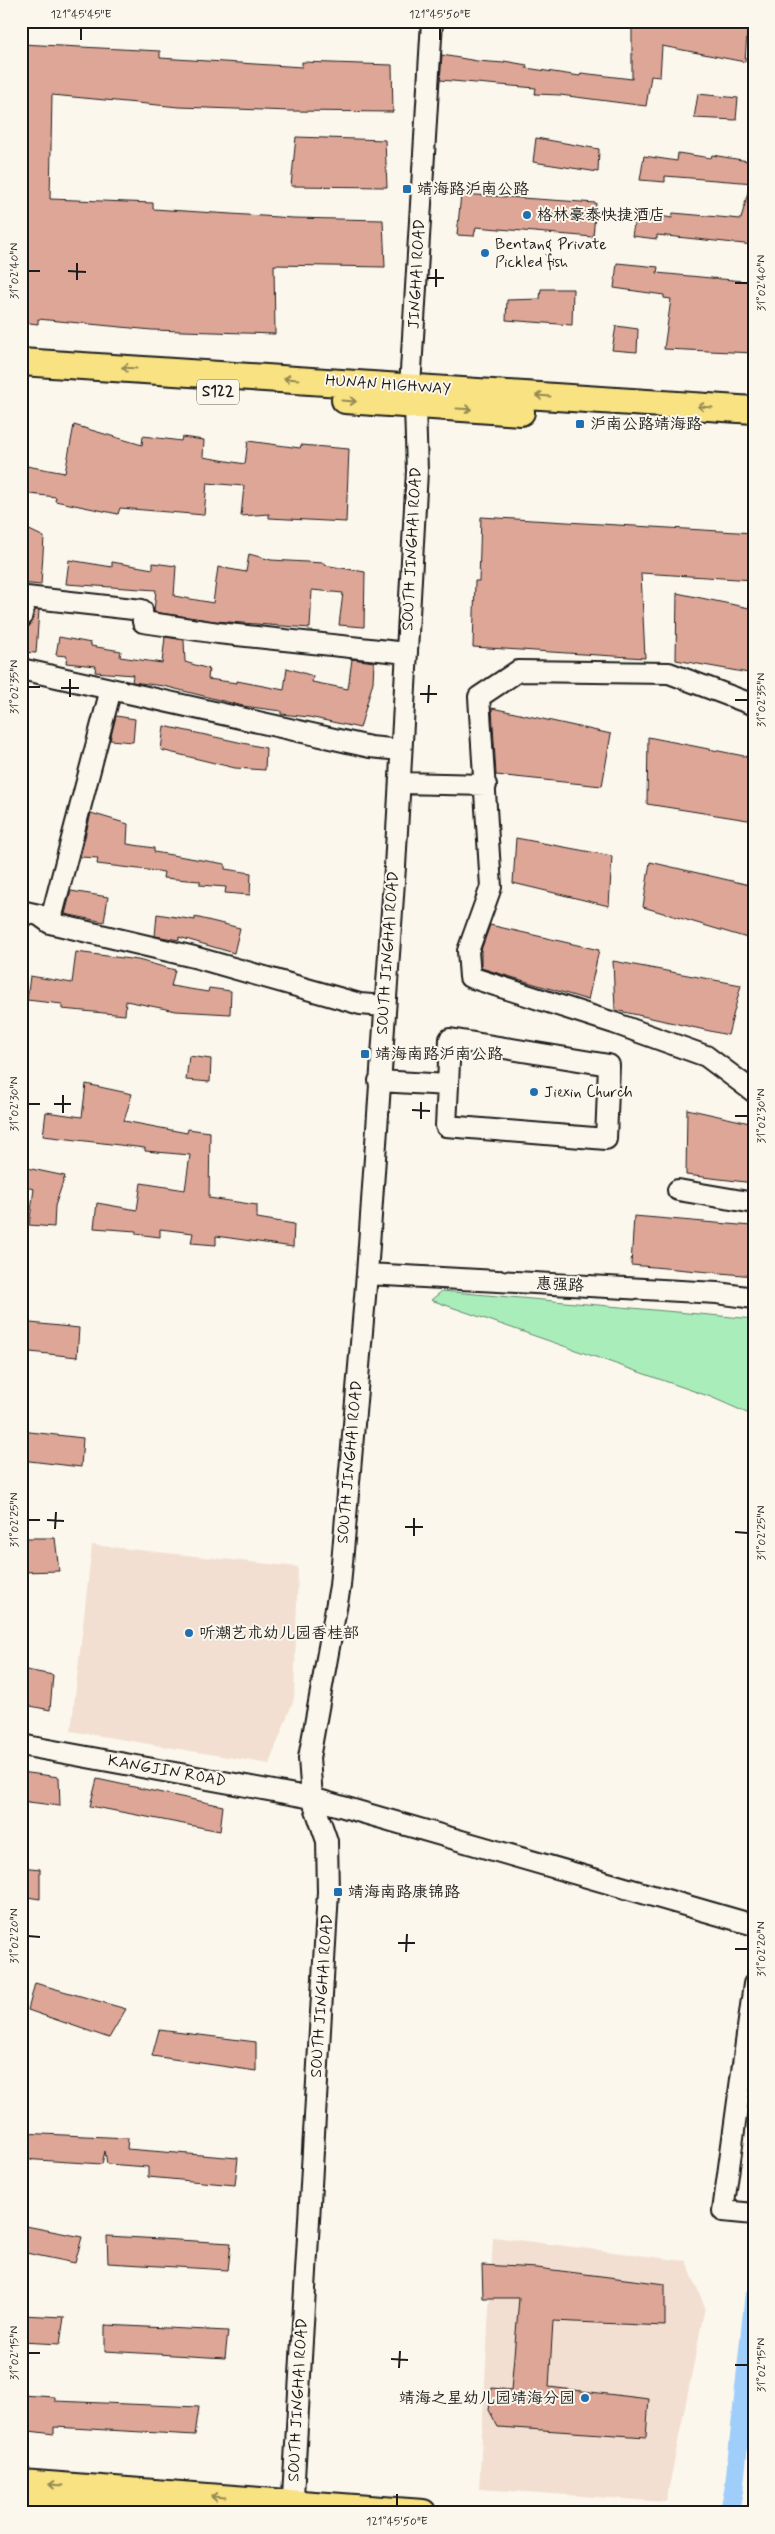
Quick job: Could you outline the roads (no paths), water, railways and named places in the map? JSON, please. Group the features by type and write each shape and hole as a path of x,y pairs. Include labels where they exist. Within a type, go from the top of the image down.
{"main road":[{"name":"HUNAN HIGHWAY","path":"21,362 754,428"},
{"name":"HUNAN HIGHWAY","path":"21,380 754,410"},
{"path":"21,2483 292,2508 423,2513"},
{"path":"21,2504 145,2513"}],"street":[{"name":"JINGHAI ROAD","path":"412,396 432,21"},
{"name":"SOUTH JINGHAI ROAD","path":"292,2508 328,1892 327,1841 312,1798 310,1758 340,1586 367,1274 400,784 417,471 412,396"},
{"path":"21,618 26,597 142,610 143,622 218,633 407,654"},
{"path":"21,669 361,745 401,750"},
{"path":"754,705 669,673 518,671 479,697 491,887 468,951 470,977 614,1023 706,1056 754,1092"},
{"path":"50,923 111,689"},
{"path":"400,784 486,785"},
{"path":"21,911 39,915 50,923 194,957 360,1004 384,1006"},
{"path":"450,1039 609,1065 606,1139 446,1126 448,1085 450,1039"},
{"path":"379,1080 448,1085"},
{"path":"678,1190 754,1203"},
{"name":"惠强路","path":"367,1274 717,1293 754,1298"},
{"name":"KANGJIN ROAD","path":"21,1745 312,1798 754,1925"},
{"path":"754,1984 723,2211 754,2214"}],"waterway":[{"path":"729,2513 734,2489 754,2297"}],"place":[{"name":"靖海路沪南公路","path":"407,189"},
{"name":"格林豪泰快捷酒店","path":"527,215"},
{"name":"Bentang Private Pickled fish","path":"485,253"},
{"name":"沪南公路靖海路","path":"580,424"},
{"name":"靖海南路沪南公路","path":"365,1054"},
{"name":"Jiexin Church","path":"534,1092"},
{"name":"听潮艺术幼儿园香桂部","path":"189,1633"},
{"name":"靖海南路康锦路","path":"338,1892"},
{"name":"靖海之星幼儿园靖海分园","path":"585,2398"}]}
